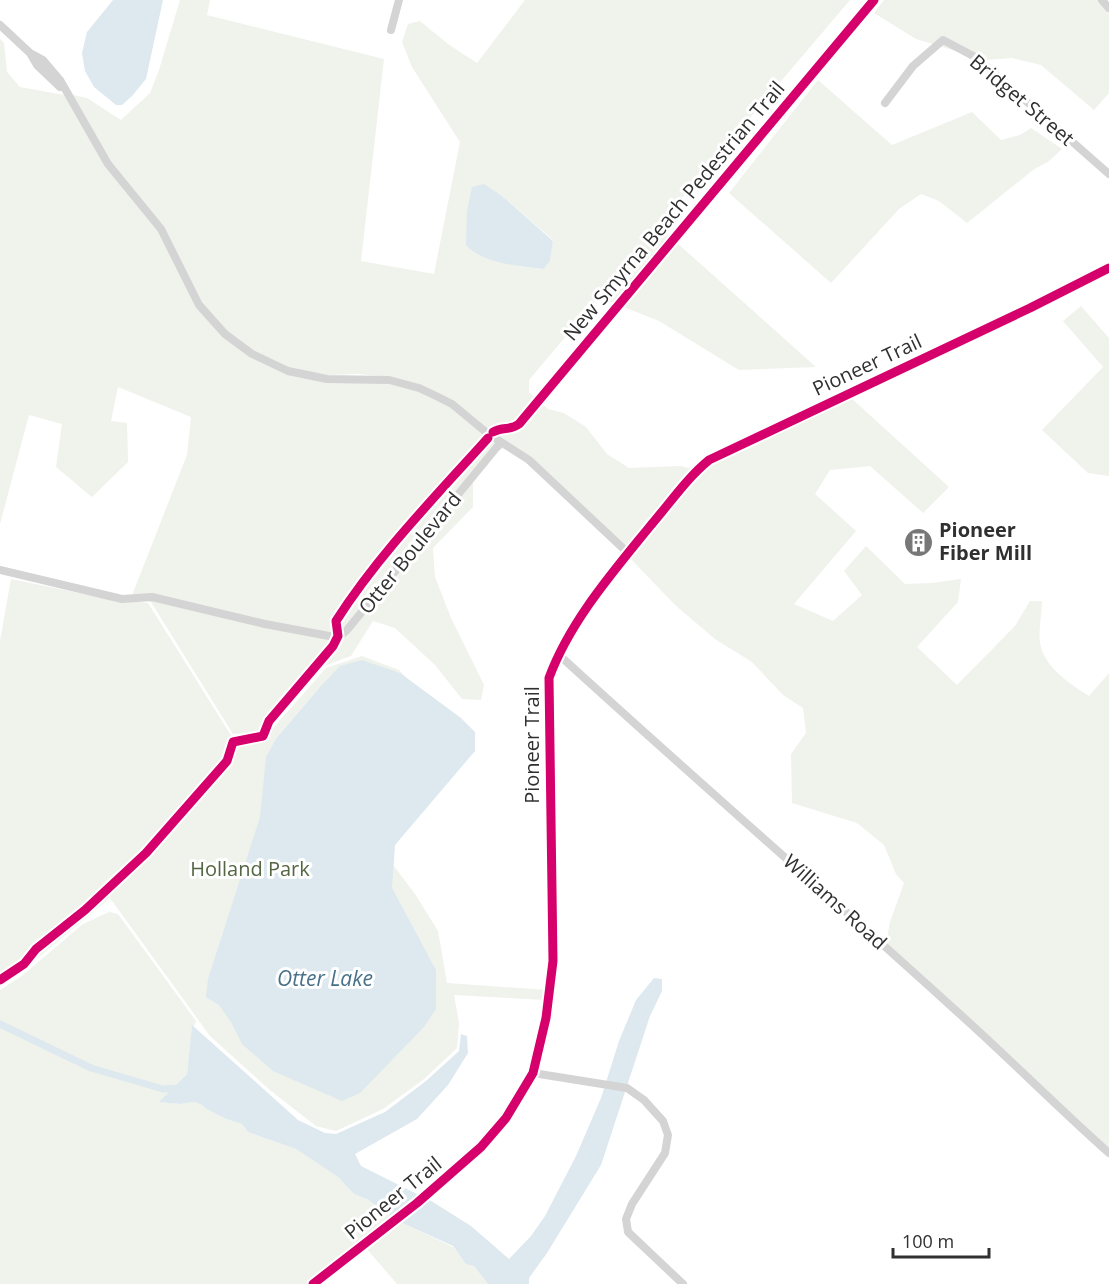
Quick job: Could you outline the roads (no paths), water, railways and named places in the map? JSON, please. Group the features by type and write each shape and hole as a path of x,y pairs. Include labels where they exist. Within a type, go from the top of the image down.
{"street":[{"path":"391,30 399,0"},
{"path":"1102,0 1109,8"},
{"path":"0,25 67,93 108,164 156,220 199,305 213,322 235,342 252,354 288,371 327,379 389,380 419,388 452,404 501,442 529,460 628,553"},
{"name":"Bridget Street","path":"885,103 913,66 943,40 977,58 1109,174"},
{"name":"Pioneer Trail","path":"313,1284 426,1196 491,1136 517,1102 533,1073 546,1018 553,961 549,678 558,654 571,630 628,553 690,476 709,460 1030,308 1109,268"},
{"name":"Otter Boulevard","path":"0,570 122,599 152,597 265,624 340,636 501,442"},
{"name":"Williams Road","path":"558,654 689,774 735,812 955,1009 1109,1153"},
{"path":"533,1073 627,1088 644,1100 663,1121 668,1135 665,1153 632,1204 626,1219 628,1232 683,1284"}],"water":[{"path":"113,0 163,0 146,79 122,105 116,105 94,87 85,71 82,53 87,32"},
{"path":"484,184 502,196 553,241 550,261 544,269 492,260 466,245 467,211 472,187"},
{"name":"Otter Lake","path":"362,660 400,673 461,718 475,732 475,751 395,845 392,888 436,970 436,1009 424,1027 360,1093 342,1101 273,1071 242,1044 219,1005 206,997 208,979 260,817 266,757 276,739 340,666"},
{"path":"654,978 662,979 662,991 650,1016 601,1165 529,1278 529,1284 488,1284 474,1266 466,1264 453,1246 400,1222 428,1199 471,1226 509,1259 531,1236 545,1216 576,1156 601,1098 619,1041 636,1000"},
{"path":"192,1025 298,1120 325,1133 336,1134 385,1112 426,1081 459,1051 461,1034 467,1036 468,1053 448,1085 417,1119 355,1154 361,1166 421,1196 393,1217 367,1199 354,1194 338,1177 296,1149 248,1132 242,1124 226,1119 194,1102 180,1104 159,1102 187,1074"}],"waterway":[{"path":"0,1024 91,1068 163,1089 182,1088"}],"place":[{"name":"Pioneer Fiber Mill","path":"918,542"}],"park label":[{"name":"Holland Park","path":"250,869"}]}
